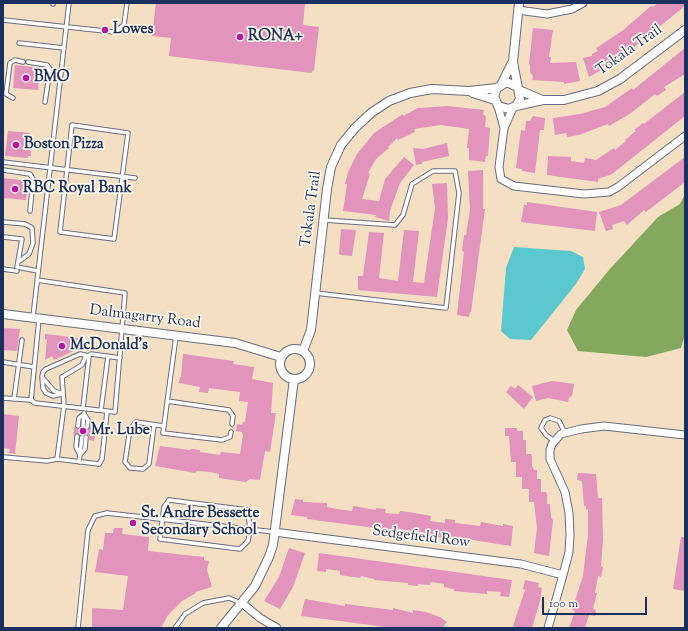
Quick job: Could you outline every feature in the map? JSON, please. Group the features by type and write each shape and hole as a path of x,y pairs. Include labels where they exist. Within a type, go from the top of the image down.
{"street":[{"path":"583,3 572,9 547,14 518,7 513,62 520,99 504,128 499,167 500,175 505,182 514,186 584,194 599,194 618,187 685,136"},
{"name":"Tokala Trail","path":"515,107 543,100 564,100 598,91 620,79 685,30"},
{"path":"504,128 497,103 499,86 513,62"},
{"path":"499,86 509,83 518,89"},
{"name":"Tokala Trail","path":"303,351 311,330 323,220 331,167 341,145 355,128 366,118 390,101 410,93 432,89 469,91 499,86"},
{"name":"Tokala Trail","path":"518,89 543,100"},
{"name":"Tokala Trail","path":"469,91 497,103"},
{"path":"497,103 505,109 515,107"},
{"name":"Dalmagarry Road","path":"3,314 235,343 281,357"},
{"path":"298,349 303,351 309,359 309,369 304,377 294,379 289,378 282,372 280,367 281,357 288,350 298,349"},
{"path":"221,628 255,586 266,566 273,546 294,379"},
{"path":"548,628 569,552 570,513 565,492 550,459 550,450 554,441 565,433 604,426 685,435"},
{"name":"Sedgefield Row","path":"274,532 521,564 563,575"},
{"path":"242,603 268,624 277,628"}],"lane":[{"path":"32,400 37,280 69,3"},
{"path":"3,20 114,32 124,25 127,3"},
{"path":"19,43 64,48"},
{"path":"13,98 6,94 10,63 15,60 47,66 50,68 45,102"},
{"path":"72,125 128,133 123,176 114,239 60,232 72,125"},
{"path":"3,162 135,178"},
{"path":"3,170 30,174 33,179 30,211"},
{"path":"315,293 446,308 459,193 455,171 434,170 412,184 403,215 395,225 323,220"},
{"path":"3,222 25,224 32,228 33,243 29,254 18,262"},
{"path":"3,237 22,240 17,267 38,271"},
{"path":"3,269 17,271"},
{"path":"3,398 32,400 35,403 115,412 125,293 37,280"},
{"path":"176,336 163,433 222,440 230,437 231,432"},
{"path":"14,399 22,340"},
{"path":"63,394 53,396 46,393 42,388 42,377 46,368 80,354 89,356"},
{"path":"57,459 64,406 62,377 82,366 85,358 91,354 120,358"},
{"path":"85,426 88,420 84,414 84,408 89,356"},
{"path":"101,410 108,356"},
{"path":"3,362 34,367"},
{"path":"42,377 54,391 63,394"},
{"path":"168,401 229,410 233,416 232,424"},
{"path":"3,457 46,461 57,459 99,464 102,459 107,412"},
{"path":"78,426 79,418 84,414"},
{"path":"554,441 546,435 541,428 545,420 550,418 559,421 565,433"},
{"path":"154,425 149,464 143,469 130,468 125,462 130,429 136,422 164,426"},
{"path":"77,436 76,447 80,455"},
{"path":"79,462 84,437"},
{"path":"169,500 248,510 250,530 248,540 240,549 166,541 160,539 162,519 164,507 169,500"},
{"path":"78,628 88,530 95,516 107,512 274,532"},
{"path":"175,628 186,614 203,603 229,598 242,603"}],"green space":[{"path":"685,194 685,334 681,348 646,357 578,351 567,330 576,310 609,270 658,217 680,204"}],"water":[{"path":"514,247 571,251 583,257 585,269 576,284 531,340 510,339 501,331 506,268"}],"building":[{"name":"RONA+","path":"156,3 305,3 303,25 319,27 314,70 311,73 169,56 171,38 152,36"},
{"path":"658,3 685,3 685,6 617,61 589,77 583,58 592,56 592,54 598,51 596,48 622,31 651,6 653,7"},
{"path":"533,28 553,30 549,57 551,57 550,63 576,62 580,81 564,84 564,82 532,80 533,76 530,72 529,64"},
{"path":"685,48 685,74 664,87 666,90 657,96 655,94 631,113 609,126 608,124 579,135 567,137 566,133 555,135 553,118 580,114 605,107 632,88 633,90"},
{"name":"BMO","path":"15,65 40,68 38,90 13,88"},
{"path":"685,92 685,116 612,174 598,179 598,182 547,175 548,156 571,157 571,161 584,163 585,158 596,160 614,148 615,150 636,131 634,130"},
{"path":"448,106 484,110 483,114 486,117 485,127 490,128 488,156 486,156 485,162 469,160 469,148 467,148 469,129 441,125 414,129 415,132 398,140 397,138 388,147 389,148 376,159 368,173 370,174 362,199 379,201 385,179 404,157 414,165 400,183 390,211 389,221 375,217 376,215 343,211 347,184 345,184 348,172 357,154 374,133 403,114 403,116 418,108"},
{"path":"533,116 545,118 544,130 540,130 535,173 522,171 522,169 516,168 521,130 525,131 526,121 530,121"},
{"path":"8,131 30,133 31,156 28,156 28,158 5,156"},
{"path":"447,143 449,156 422,162 422,164 416,165 413,148 423,149"},
{"path":"685,157 685,182 646,212 644,210 627,225 624,221 612,225 613,229 606,231 599,212 621,205"},
{"path":"483,170 483,209 485,209 471,312 469,317 457,315 464,252 462,251 470,210 468,171"},
{"name":"RBC Royal Bank","path":"3,178 28,181 26,200 3,198"},
{"path":"447,183 448,218 437,297 358,290 358,276 363,276 369,232 384,233 379,278 398,281 404,230 419,231 413,282 424,283 435,208 432,184"},
{"path":"527,202 597,212 595,231 521,222 524,205 527,205"},
{"path":"341,229 356,230 352,256 340,255 339,253"},
{"path":"3,328 20,329 17,351 3,350"},
{"name":"McDonald's","path":"45,334 79,338 78,345 80,348 54,360 52,356 45,360 47,340 45,339"},
{"path":"183,354 234,361 233,364 254,367 252,379 273,383 271,413 276,413 270,452 265,451 260,480 250,479 246,482 219,478 219,474 210,472 197,471 195,473 155,466 160,446 200,450 200,452 220,455 221,452 240,454 243,436 242,432 236,431 237,424 242,425 243,422 245,422 248,402 239,401 240,392 209,388 208,393 199,392 200,387 179,383"},
{"path":"552,381 574,384 572,396 569,398 568,402 548,398 536,401 532,386"},
{"path":"518,385 533,397 524,409 506,392 511,386 515,389"},
{"path":"3,414 19,416 15,454 9,453 10,449 3,448"},
{"path":"75,425 77,429 80,428 87,430 90,427 96,428 94,441 89,440 89,436 87,434 80,435 77,433 73,436"},
{"path":"505,428 517,428 517,431 523,431 523,440 526,440 526,454 531,454 532,456 532,466 534,470 537,470 537,479 541,479 541,492 546,492 547,504 550,504 551,518 553,520 549,556 534,553 537,528 534,502 529,502 529,489 522,489 522,477 516,477 516,462 511,462 509,436 505,436"},
{"path":"578,473 596,474 598,498 602,498 603,540 601,566 603,567 601,577 598,576 595,593 597,593 593,609 596,610 595,616 589,615 585,628 569,628 575,611 572,610 583,576 588,535 588,509 586,510 586,506 584,506 582,481 577,480"},
{"path":"295,499 303,500 303,502 327,503 327,507 352,511 353,506 376,510 376,508 386,509 385,513 399,514 400,511 409,512 431,516 430,521 445,523 445,519 455,520 455,523 480,526 481,522 503,526 503,524 513,526 511,546 447,536 446,538 434,537 431,534 395,528 395,531 307,519 307,517 291,515"},
{"path":"114,528 123,528 122,534 149,537 148,551 204,557 204,560 209,561 207,570 212,587 195,592 196,593 182,601 168,615 161,628 92,628 92,608 123,610 128,576 95,572 99,549 103,550 105,533 113,533"},
{"path":"681,537 685,537 685,591 673,589"},
{"path":"289,548 305,553 293,587 280,609 264,601 279,577"},
{"path":"319,553 512,580 509,597 500,596 501,592 487,591 487,594 454,591 454,589 444,587 444,584 430,582 430,585 418,584 418,586 408,585 408,583 374,580 361,576 360,578 340,575 340,571 326,569 326,572 317,571"},
{"path":"525,580 539,583 538,587 542,588 540,601 532,628 519,628 513,626 525,590 523,589"},
{"path":"305,599 345,606 345,604 393,610 393,608 413,613 413,610 426,612 440,617 447,622 442,628 393,628 301,616"}],"place":[{"name":"Lowes","path":"105,30"},
{"name":"RONA+","path":"240,37"},
{"name":"BMO","path":"26,78"},
{"name":"Boston Pizza","path":"16,145"},
{"name":"RBC Royal Bank","path":"15,189"},
{"name":"McDonald's","path":"62,346"},
{"name":"Mr. Lube","path":"83,431"},
{"name":"St. Andre Bessette Secondary School","path":"133,523"}]}
